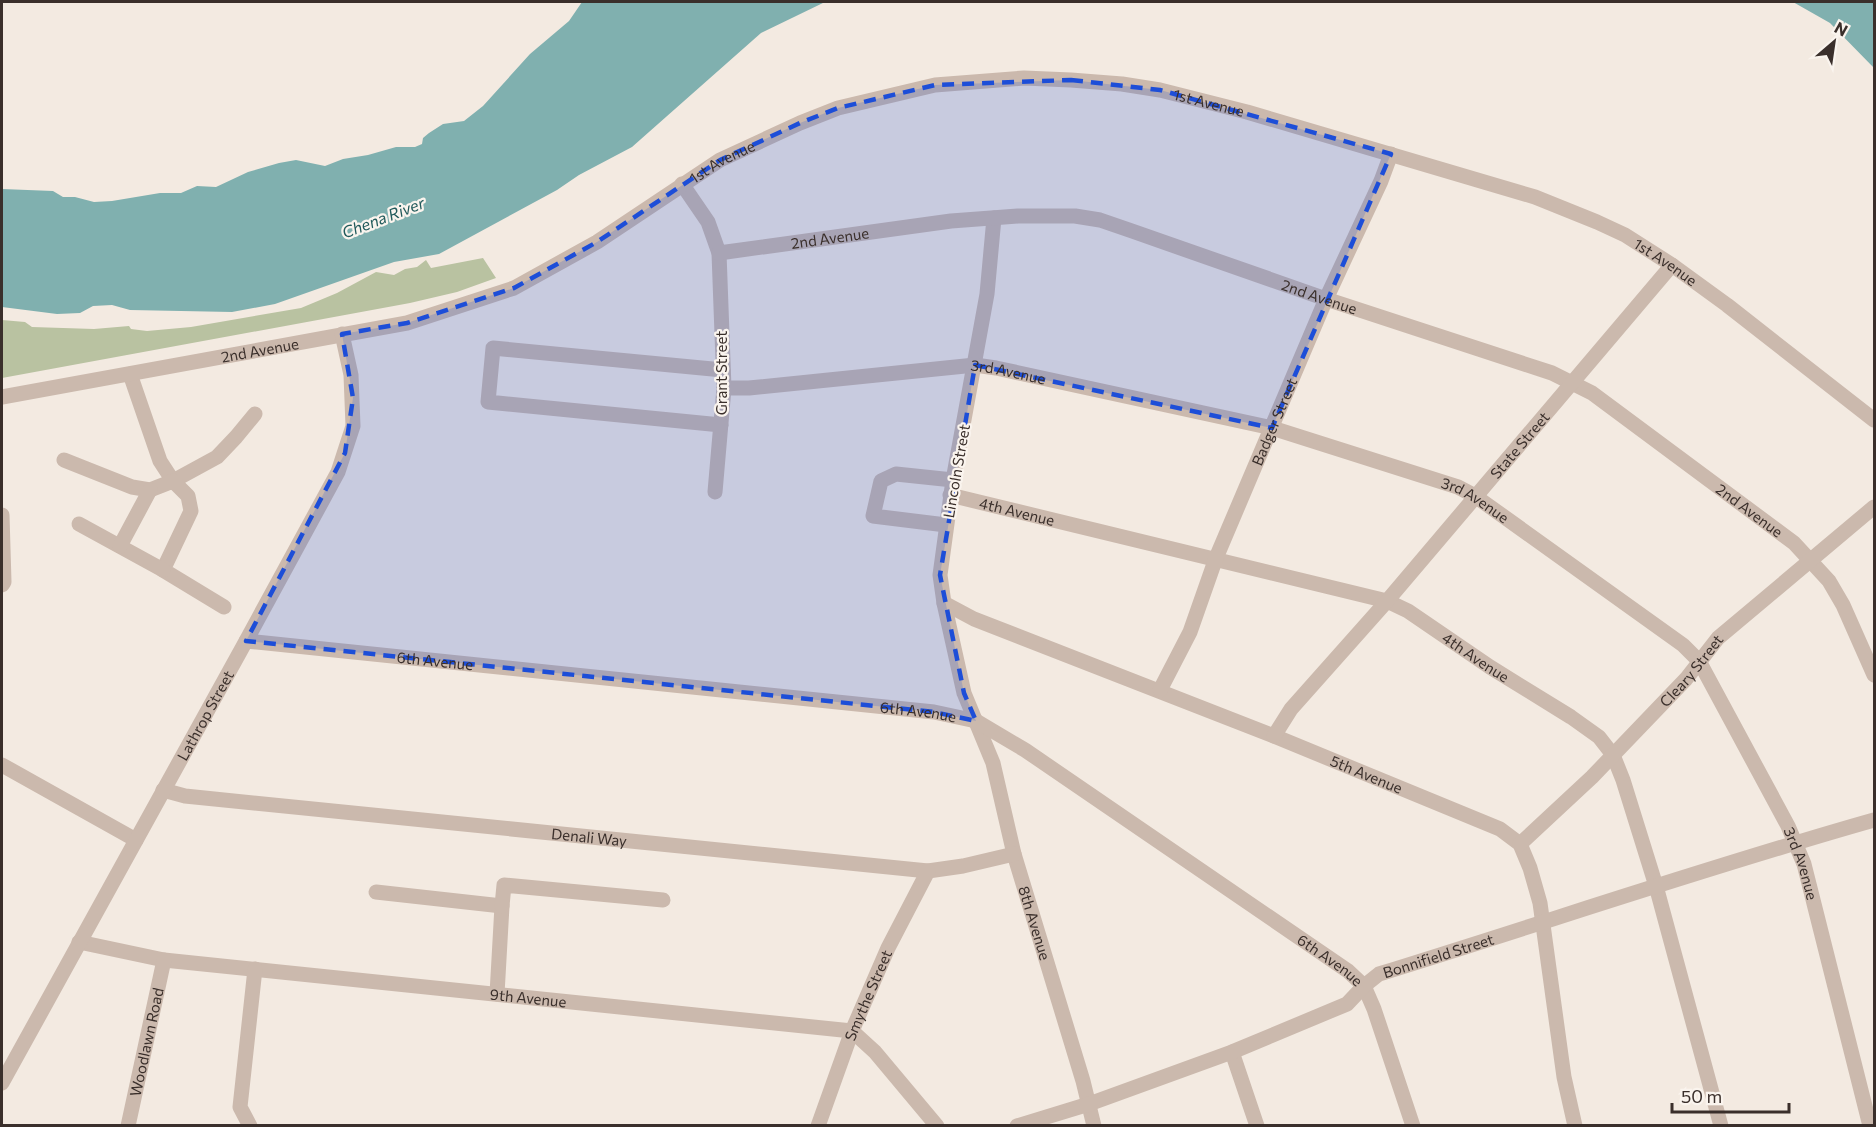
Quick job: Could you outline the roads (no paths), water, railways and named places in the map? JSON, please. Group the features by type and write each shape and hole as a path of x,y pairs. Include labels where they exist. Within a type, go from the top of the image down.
{"street":[{"name":"1st Avenue","path":"514,288 597,242 720,160 837,108 935,84 1024,78 1112,83 1160,90 1247,112 1391,154 1545,201 1624,235 1672,265 1727,305 1875,420"},
{"name":"Badger Street","path":"1160,690 1190,632 1216,558 1326,299 1381,181 1391,154"},
{"path":"682,184 708,222 718,253"},
{"name":"2nd Avenue","path":"718,253 951,221 1018,216 1075,216 1100,220 1326,299 1542,370 1592,393 1794,543 1834,589 1875,675"},
{"name":"Lincoln Street","path":"976,721 964,693 940,575 952,488 987,294 994,218"},
{"name":"Grant Street","path":"715,492 724,387 718,253"},
{"name":"State Street","path":"1274,736 1291,710 1550,411 1571,382 1672,265"},
{"name":"2nd Avenue","path":"2,397 407,323 514,288"},
{"name":"Lathrop Street","path":"2,1083 329,490 345,453 353,426 354,398 342,334"},
{"path":"720,425 488,402 493,348 723,370"},
{"name":"3rd Avenue","path":"724,387 750,388 975,365 996,368 1272,428 1458,487 1475,495 1683,645 1699,661 1788,826 1804,864 1870,1125"},
{"path":"130,374 160,461 172,481 188,496 191,512 163,570"},
{"path":"64,460 132,487 150,490 217,457 255,414"},
{"name":"4th Avenue","path":"946,525 873,516 881,481 896,474 1387,601 1408,611 1599,737 1613,754 1623,780 1656,886 1721,1125"},
{"path":"120,546 150,490"},
{"name":"Cleary Street","path":"1520,844 1592,777 1686,679 1718,638 1875,507"},
{"path":"2,515 4,582 2,585"},
{"path":"79,524 163,570 224,607"},
{"name":"5th Avenue","path":"944,603 974,619 1160,690 1500,829 1520,844"},
{"name":"6th Avenue","path":"246,641 934,712 976,721 1025,750 1348,971 1364,986 1374,1008 1413,1125"},
{"name":"8th Avenue","path":"976,721 993,763 1014,854 1094,1125"},
{"path":"2,765 136,840"},
{"name":"Denali Way","path":"163,790 185,796 331,812 928,871 963,866 1014,854"},
{"name":"Bonnifield Street","path":"1017,1125 1089,1104 1232,1052 1347,1004 1379,974 1543,924 1795,842 1875,820"},
{"path":"1520,844 1540,903 1564,1077 1575,1125"},
{"name":"Smythe Street","path":"818,1125 852,1031 888,948 928,871"},
{"path":"497,994 504,885 663,900"},
{"path":"376,892 502,906"},
{"name":"9th Avenue","path":"79,942 164,960 852,1031"},
{"name":"Woodlawn Road","path":"128,1125 164,960"},
{"path":"250,1125 245,1120 240,1107 255,969"},
{"path":"852,1031 875,1052 937,1125"},
{"path":"1232,1052 1257,1125"}],"water":[{"name":"Chena River","path":"582,2 825,2 761,33 632,147 439,254 394,262 275,304 232,312 130,310 112,305 93,306 80,313 57,314 2,307 2,189 53,191 63,197 75,197 94,202 112,201 160,193 181,193 197,186 216,187 248,172 279,163 296,160 325,166 343,159 396,147 415,147 422,144 423,138 443,124 464,121 483,106 530,54 569,21"},
{"path":"1793,2 1874,2 1874,68 1830,23"}]}
